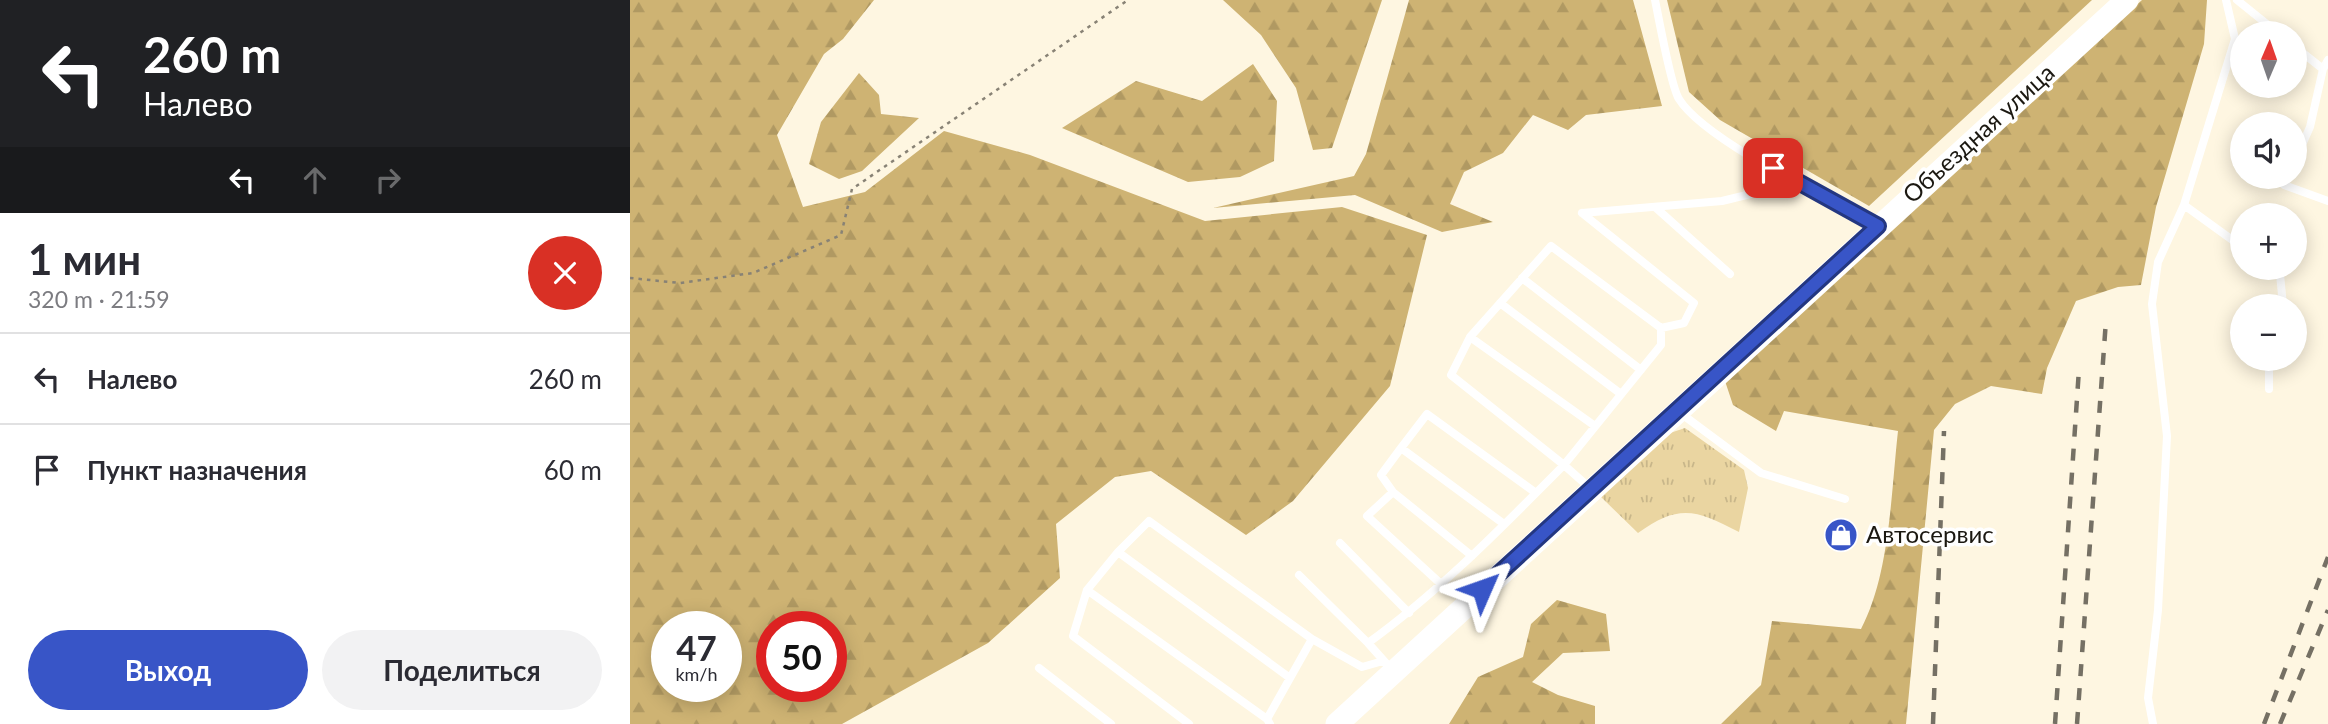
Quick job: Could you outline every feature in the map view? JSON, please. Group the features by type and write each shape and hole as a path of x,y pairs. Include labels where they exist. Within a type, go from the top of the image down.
{"main road":[{"name":"Объездная улица","path":"1337,724 1389,667 1591,489 2126,0"}],"lane":[{"path":"1655,0 1678,99 1704,125 1796,183 1878,226"},
{"path":"2153,724 2148,698 2158,610 2167,436 2152,304 2158,262 2184,205 2235,39 2225,0"},
{"path":"2237,0 2263,21"},
{"path":"2307,56 2323,69"},
{"path":"2307,135 2323,69 2328,60"},
{"path":"1591,489 1451,374 1470,337 1551,246 1661,328 1684,323 1694,303 1582,213 1722,201 1796,183"},
{"path":"2295,189 2328,201"},
{"path":"2184,205 2230,238"},
{"path":"1656,207 1730,274"},
{"path":"1522,278 1641,370"},
{"path":"1500,303 1621,394"},
{"path":"1368,643 1409,613 1472,556 1564,465 1661,345 1661,328"},
{"path":"1470,337 1595,426"},
{"path":"2269,371 2269,388"},
{"path":"1677,411 1761,473 1845,499"},
{"path":"1472,556 1393,492 1381,475 1427,414 1536,493"},
{"path":"1401,447 1504,524"},
{"path":"1393,492 1367,516 1441,584"},
{"path":"1189,724 1073,636 1087,590 1118,552 1149,522 1311,639 1362,667 1389,667"},
{"path":"1340,543 1409,613"},
{"path":"1118,552 1290,678"},
{"path":"1299,575 1389,667"},
{"path":"1087,590 1268,722 1311,639"},
{"path":"1040,668 1111,724"}],"path":[{"path":"630,278 680,284 753,273 841,235 852,189 1128,0"}],"green space":[{"path":"630,0 874,0 843,39 824,54 777,135 803,207 865,192 944,131 1030,155 1205,221 1342,207 1427,235 1390,386 1293,501 1246,535 1151,471 1115,477 1056,524 1060,578 988,643 842,724 630,724"},
{"path":"1223,0 1382,0 1332,148 1313,150 1296,88 1261,35"},
{"path":"1409,0 1633,0 1662,106 1586,115 1568,130 1533,115 1503,153 1464,172 1450,204 1493,222 1442,232 1355,195 1213,208 1354,176 1366,154"},
{"path":"1667,0 2092,0 1869,206 1720,120 1689,92"},
{"path":"2142,0 2207,0 2204,44 2156,207 2141,285 2118,287 2076,301 2047,368 2042,394 1991,386 1955,404 1934,430 1906,724 1721,724 1761,685 1772,621 1861,629 1871,607 1884,559 1898,431 1784,411 1776,431 1733,405 1725,381"},
{"path":"1253,64 1277,101 1274,161 1240,177 1188,182 1062,128 1136,81 1202,101"},
{"path":"859,73 879,95 881,114 919,118 862,171 839,179 809,164 821,122"},
{"path":"1685,428 1744,470 1748,488 1739,532 1711,519 1688,513 1665,517 1638,533 1601,497 1667,434"},
{"path":"1557,600 1606,614 1610,651 1563,653 1532,682 1558,695 1595,706 1595,724 1449,724 1478,677 1523,657 1531,624"}],"railway":[{"path":"2077,724 2106,320"},
{"path":"2055,724 2079,369"},
{"path":"1933,724 1944,431"},
{"path":"2264,724 2328,557"},
{"path":"2280,724 2328,610"}],"place":[{"name":"Автосервис","path":"1841,535"}],"route":[{"path":"1482,589 1878,226 1773,168"}]}
